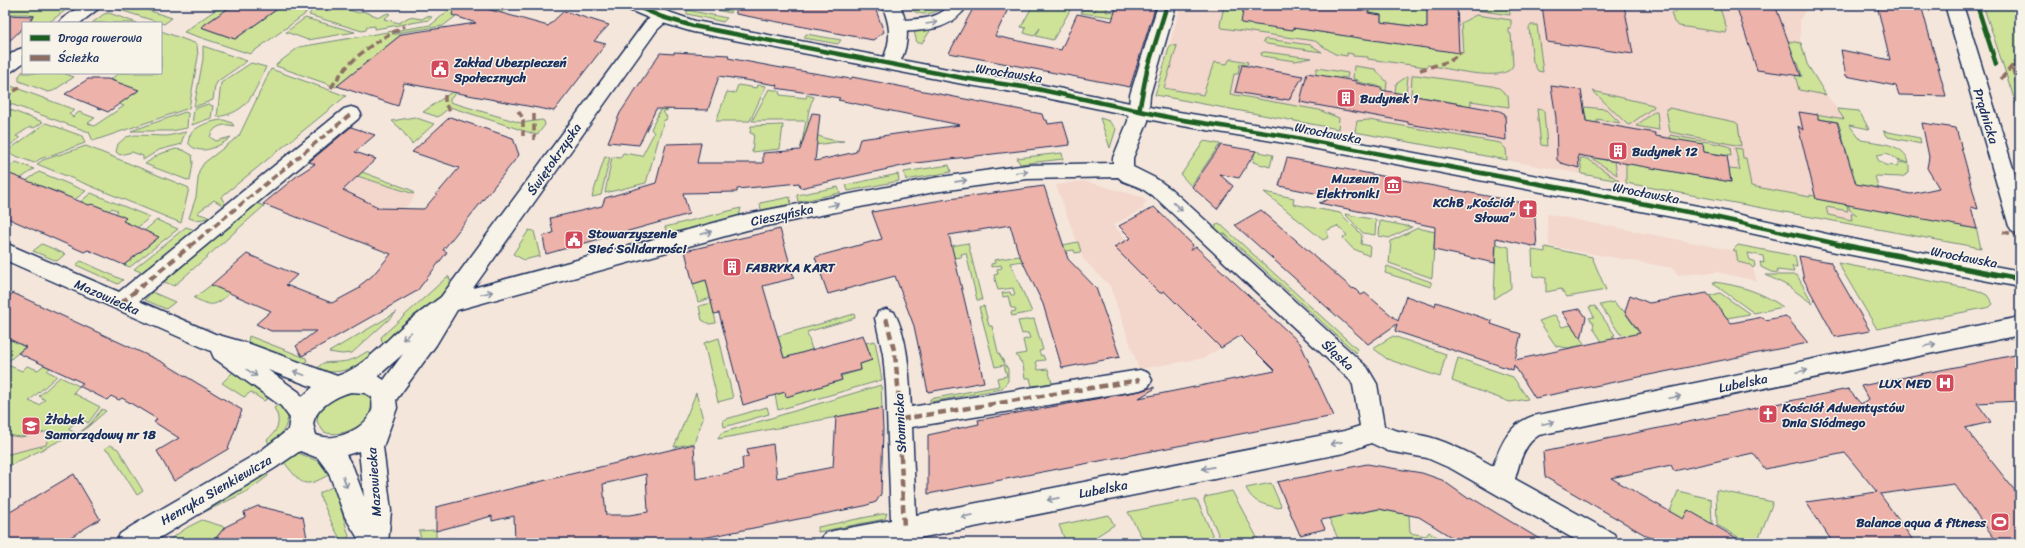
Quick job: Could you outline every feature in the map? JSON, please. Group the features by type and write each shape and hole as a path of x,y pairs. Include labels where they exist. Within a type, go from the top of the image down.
{"street":[{"path":"69,22 94,5"},
{"name":"Wrocławska","path":"633,5 662,17 715,30 890,64 1075,96 1139,111 1235,129 1291,137 1707,215 1831,243 2020,279"},
{"path":"890,64 900,40 899,26 891,5"},
{"path":"899,26 941,22 949,17 959,5"},
{"path":"1123,170 1123,158 1138,121 1140,95 1167,5"},
{"name":"Prądnicka","path":"1954,5 2020,226"},
{"name":"Świętokrzyska","path":"384,397 428,338 449,303 490,249 611,79 651,26 662,17"},
{"path":"5,67 22,55"},
{"path":"120,303 351,114"},
{"name":"Cieszyńska","path":"449,303 698,235 775,216 909,189 1027,172 1094,169 1123,170"},
{"name":"Śląska","path":"1123,170 1134,178 1148,183 1164,194 1358,374 1365,384 1373,432"},
{"name":"Mazowiecka","path":"5,251 210,342 343,384"},
{"name":"Świętokrzyska","path":"343,384 374,366 413,331 449,303"},
{"name":"Słomnicka","path":"886,318 895,354 901,418 904,529"},
{"name":"Lubelska","path":"1501,483 1515,442 1524,431 1533,426 2020,326"},
{"name":"Mazowiecka","path":"210,342 228,357 290,399 302,425"},
{"path":"901,418 1013,400 1050,396 1140,380"},
{"path":"370,383 379,388 384,397 384,412 378,423 359,439 343,446 326,449 310,444 302,425 315,398 343,384 370,383"},
{"name":"Mazowiecka","path":"375,543 378,511 371,447 378,423"},
{"name":"Henryka Sienkiewicza","path":"129,543 173,514 270,459 289,445 302,425"},
{"path":"1373,432 1388,440 1419,445 1440,452 1501,483 1605,543"},
{"name":"Lubelska","path":"833,543 1344,442 1373,432"},
{"name":"Mazowiecka","path":"326,449 340,467 358,517 375,543"}],"shaded area":[{"path":"1181,5 1808,5 1800,20 1800,39 1807,64 1818,84 1867,148 1889,231 1155,95"},
{"path":"326,166 414,194 413,199 399,215 309,184"},
{"path":"1084,181 1142,197 1147,202 1142,205 1145,208 1113,225 1127,240 1131,238 1139,245 1176,229 1271,317 1204,358 1139,369 1110,286 1083,259 1056,185"},
{"path":"1547,214 1736,251 1752,266 1757,281 1717,272 1678,275 1673,268 1549,246"},
{"name":"Żłobek Samorządowy nr 18","path":"5,397 71,435 5,468"}],"green space":[{"path":"12,5 65,5 70,7 49,22 29,22 35,16 29,14 5,14 5,8"},
{"path":"120,5 132,5 172,18 164,24 162,22 117,9"},
{"path":"283,5 311,5 304,15 250,54 184,32 221,6 230,7 201,27 235,39"},
{"path":"315,5 331,5 359,13 362,11 379,17 388,13 390,14 384,19 399,23 409,17 422,19 427,16 432,17 429,20 375,29 375,26 367,27 366,30 362,31 309,15"},
{"path":"694,5 723,5 733,7 730,13"},
{"path":"907,5 945,5 941,9 931,13 921,14 911,9"},
{"path":"1033,5 1073,5 1053,40 1036,36 1040,28 1034,36 1024,33 1026,28 1021,27"},
{"path":"1097,5 1108,5 1106,12 1115,11 1113,17 1081,13 1083,9 1095,11"},
{"path":"1234,5 1244,5 1293,30 1294,28 1463,53 1461,23 1476,15 1511,20 1511,29 1509,29 1509,33 1511,34 1513,65 1508,71 1499,74 1487,74 1427,65 1426,67 1368,59 1368,57 1353,56 1353,54 1347,53 1347,56 1335,54 1315,41 1222,28 1220,25 1224,6 1234,7"},
{"path":"1369,5 1427,5 1427,28 1381,22 1381,15 1369,13"},
{"path":"1470,5 1509,5 1510,15 1476,10"},
{"path":"1674,5 1719,5 1727,30 1726,33 1679,26 1674,22 1671,13 1676,12"},
{"path":"1983,5 2020,5 2020,116"},
{"path":"486,7 503,11 501,13 460,13 443,26 395,33 400,30 431,25 449,10"},
{"path":"687,10 727,18 723,22 687,14"},
{"path":"109,13 134,22 93,22 104,14"},
{"path":"305,18 355,32 308,40 286,32"},
{"path":"1531,25 1537,25 1543,72 1538,71 1533,62 1529,28"},
{"path":"927,29 930,31 922,43 917,43 914,31"},
{"path":"162,31 197,44 198,57 189,108 93,141 89,132 5,102 5,86 11,86 75,110 69,114 73,117 79,112 95,118 88,123 94,126 124,106 119,104 138,91 110,79 118,74 162,74"},
{"path":"393,31 392,34 402,34 336,87 276,66 299,47"},
{"path":"806,34 841,40 838,44 804,38"},
{"path":"1266,39 1311,45 1322,52 1267,44 1263,41"},
{"path":"1788,41 1801,43 1807,64 1826,95 1799,90 1795,75 1802,76 1798,63 1783,60"},
{"path":"1170,45 1177,46 1164,88 1203,95 1214,62 1227,64 1229,60 1232,59 1248,62 1247,65 1240,64 1238,74 1234,74 1230,94 1319,110 1339,118 1338,129 1155,95"},
{"path":"203,46 247,61 218,81 215,86 213,100 194,107 203,59"},
{"path":"1265,52 1312,58 1295,61 1262,56 1261,53"},
{"path":"251,63 266,67 249,100 236,111 228,115 217,117 221,83"},
{"path":"1354,66 1375,69 1387,82 1386,91 1382,91 1382,87 1358,82 1358,80 1353,79"},
{"path":"1317,68 1348,73 1347,78 1341,77 1341,79 1315,75"},
{"path":"271,69 346,96 221,197 226,205 224,206 214,200 197,213 211,218 195,220 189,218 196,197 199,171 204,163 239,136"},
{"path":"22,72 22,74 66,74 74,77 53,91 48,92 19,81 19,76"},
{"path":"1416,75 1499,88 1508,96 1509,107 1471,101 1470,135 1460,133 1461,104 1411,95 1412,76"},
{"path":"1408,76 1406,95 1395,93 1396,84"},
{"path":"472,78 450,99 450,102 521,123 542,120 544,121 545,125 537,135 450,107 438,117 423,112"},
{"path":"738,85 757,88 758,85 766,86 750,121 716,121 727,92 735,93"},
{"path":"769,89 779,91 780,95 806,98 807,95 814,97 808,116 808,124 811,130 816,135 824,138 844,141 801,147 806,121 752,121"},
{"path":"1593,91 1653,105 1654,107 1629,125"},
{"path":"674,98 670,109 663,112 667,117 666,120 664,120 646,183 605,193 612,157 620,158 623,153 642,156 654,133 651,129 661,108"},
{"path":"208,104 213,106 211,118 192,125 194,109"},
{"path":"1584,107 1606,109 1620,123 1597,119 1597,136 1588,129"},
{"path":"5,108 43,122 34,128 30,127 16,136 20,138 5,149"},
{"path":"1669,108 1735,122 1738,124 1741,146 1670,132 1666,109"},
{"path":"1537,109 1543,110 1544,112 1547,146 1541,145"},
{"path":"1837,109 1859,111 1869,129 1849,125 1861,140 1890,145 1902,151 1906,156 1909,163 1897,160 1887,153 1877,155 1878,160 1885,165 1897,166 1899,162 1909,164 1909,173 1902,177 1875,176 1884,211 1976,228 1981,248 1626,183 1626,163 1731,182 1729,169 1740,170 1735,148 1742,149 1743,158 1746,158 1751,186 1810,197 1810,195 1847,204 1848,211 1826,207 1828,215 1852,220 1851,214 1857,215 1850,210 1848,204 1853,175 1838,122 1818,119 1816,114 1844,119"},
{"path":"1657,111 1659,130 1636,126"},
{"path":"185,112 188,113 187,128 172,131 131,131"},
{"path":"414,117 434,124 412,144 400,128 392,121"},
{"path":"1100,118 1109,121 1116,129 1110,148"},
{"path":"224,120 232,123 234,126 219,126 211,133 210,137 216,141 231,137 222,144 210,149 199,150 189,144 189,138 195,129 207,123"},
{"path":"1369,120 1500,143 1506,149 1507,160 1355,132 1357,121"},
{"path":"46,123 82,136 85,143 40,159 34,163 6,152"},
{"path":"783,125 780,149 752,152 754,134 750,133 751,126"},
{"path":"1883,131 1920,138 1921,144 1888,137"},
{"path":"186,132 182,140 182,144 159,150 143,160 143,156 132,152 120,155 116,152 118,144 126,137 135,135 167,136"},
{"path":"1670,135 1730,147 1731,156 1704,152 1671,142"},
{"path":"1204,141 1220,144 1191,186 1181,175"},
{"path":"86,146 189,188 181,223 37,164 43,160"},
{"path":"176,149 183,150 192,155 193,163 190,181 145,164 159,154"},
{"path":"1255,151 1273,155 1270,167 1253,162"},
{"path":"1062,153 1063,159 1020,164 1017,158"},
{"path":"605,156 610,157 601,195 592,197"},
{"path":"1590,157 1615,162 1617,175"},
{"path":"1580,158 1588,159 1619,181 1582,174"},
{"path":"332,161 411,190 414,194 326,166"},
{"path":"16,162 34,169 20,179 5,172 5,170"},
{"path":"949,165 951,172 906,180 904,172"},
{"path":"39,172 86,191 73,201 63,194 26,181"},
{"path":"898,174 899,181 848,191 846,185"},
{"path":"838,187 840,193 798,202 797,195"},
{"path":"1264,192 1294,198 1293,204 1340,213 1362,235 1361,244 1370,246 1369,256 1352,248 1343,238 1347,235 1337,226 1326,231 1329,237 1323,240"},
{"path":"91,193 150,217 137,228 122,222 126,218 115,214 118,211 112,208 109,211 92,204 87,207 79,203"},
{"path":"790,197 791,204 761,210 760,203"},
{"path":"254,202 264,206 174,286 160,280"},
{"path":"741,208 739,216 671,233 666,232 665,227"},
{"path":"1345,214 1376,220 1375,235 1363,233"},
{"path":"157,220 178,229 130,267 124,265 158,238 144,231"},
{"path":"1380,221 1412,227 1389,238 1379,236"},
{"path":"1219,223 1357,349 1356,353 1225,234 1214,233 1216,225"},
{"path":"186,227 198,231 145,274 134,269"},
{"path":"1418,228 1435,232 1432,278 1389,263 1391,241"},
{"path":"529,230 534,231 540,256 524,260 513,254"},
{"path":"1078,242 1081,252 1075,253 1074,250 1066,251 1067,254 1039,259 1040,263 1024,266 1023,261 1010,263 1032,312 1012,316 1011,312 1016,311 1015,308 1011,308 1008,296 1003,297 1002,293 1010,292 1011,295 1015,295 1013,288 998,290 994,275 998,274 997,269 1002,268 1001,265 991,267 991,264 995,263 994,260 1064,249 1063,245"},
{"path":"968,243 982,300 977,300 966,253 961,254 962,257 954,258 940,248"},
{"path":"42,244 65,254 57,261 33,251"},
{"path":"1496,244 1509,247 1511,288 1494,299"},
{"path":"1738,245 1795,256 1797,267 1792,266 1794,272 1777,270 1778,273 1771,272 1761,267 1760,262 1764,263 1763,256 1748,253 1750,260 1754,261 1755,266 1753,268 1750,265 1738,262 1736,251 1733,250"},
{"path":"1545,247 1592,257 1606,290 1567,297 1561,289 1546,292 1546,278 1533,276 1532,250 1545,252"},
{"path":"81,261 123,280 118,284 76,265"},
{"path":"1838,263 1976,290 1987,295 1993,304 1990,307 1877,329"},
{"path":"1387,266 1431,282 1431,287 1385,273"},
{"path":"1766,275 1797,275 1813,304 1788,286"},
{"path":"447,277 449,277 451,283 440,297 388,345 382,342 381,337"},
{"path":"706,280 711,298 698,302 693,284"},
{"path":"1713,282 1750,290 1767,297 1783,307 1754,313"},
{"path":"211,285 230,293 217,303 213,304 205,303 194,298"},
{"path":"152,292 175,302 166,309 145,300"},
{"path":"1720,293 1750,314 1727,318 1709,296"},
{"path":"1614,302 1618,308 1623,310 1640,334 1628,338 1623,334 1620,334 1600,305"},
{"path":"712,303 716,323 709,324 702,320 699,306"},
{"path":"984,306 989,326 992,326 998,352 1008,369 1008,381 1001,389 930,402 930,399 999,386 997,378 1007,376 1004,365 995,367 979,307"},
{"path":"1595,306 1615,335 1612,336 1614,341 1603,343 1593,328 1594,324 1589,318 1594,317 1589,307"},
{"path":"397,312 352,353 342,354 329,352"},
{"path":"854,314 855,318 807,332 812,350 784,358 778,336"},
{"path":"1555,315 1562,327 1571,325 1585,345 1568,348 1556,346 1539,321"},
{"path":"1034,319 1043,350 1039,351 1045,360 1036,361 1038,370 1048,369 1052,383 1032,386 1030,378 1025,378 1023,365 1016,355 1026,353 1023,340 1030,338 1028,333 1022,334 1018,321"},
{"path":"249,336 306,358 307,362 304,365 248,343"},
{"path":"1393,336 1446,354 1440,377 1387,359 1373,348"},
{"path":"719,338 733,398 718,402 704,343"},
{"path":"11,340 25,347 5,364 5,345"},
{"path":"875,341 882,380 778,410 775,395 785,392 786,397 842,380 841,376 861,370 860,364 872,360 866,343"},
{"path":"366,352 376,355 347,370 332,372 316,369 323,363 350,360"},
{"path":"1458,358 1513,377 1528,399 1510,402 1452,381"},
{"path":"5,364 22,371 27,366 38,370 44,365 50,368 47,371 57,376 29,401 39,405 45,400 39,396 60,377 79,386 73,393 100,407 88,423 80,418 68,429 78,434 90,424 102,409 106,411 75,438 71,435 5,468 5,455 46,445 50,431 21,437 5,435"},
{"path":"233,372 269,397 264,401 251,392 244,397 222,383"},
{"path":"881,385 882,408 880,409 718,439 721,433"},
{"path":"349,391 363,393 370,398 372,406 371,413 359,426 350,430 332,434 324,432 317,422 323,406"},
{"path":"696,393 703,419 694,443 674,447"},
{"path":"280,403 288,414 288,419 280,435 270,445 267,440 274,433 278,425 278,417 274,408"},
{"path":"767,407 769,414 724,427 723,420"},
{"path":"110,445 118,449 143,491 137,495 110,452 104,449"},
{"path":"296,452 322,463 330,474 313,482 307,483 298,479 282,460"},
{"path":"265,468 268,476 248,491 186,521 152,543 139,543"},
{"path":"1271,483 1281,506 1279,508 1256,500 1246,488"},
{"path":"334,486 349,536 346,541 342,542 333,526 320,496 320,493"},
{"path":"1716,490 1773,502 1757,543 1749,543 1717,525"},
{"path":"1232,491 1260,543 1222,543 1204,501 1205,497"},
{"path":"1678,491 1711,499 1712,524 1688,511 1682,522 1669,514"},
{"path":"1194,499 1198,502 1215,541 1208,543 1145,543 1128,512"},
{"path":"1348,509 1350,515 1379,509 1409,515 1410,533 1426,536 1429,532 1447,543 1365,543 1362,538 1340,543 1327,514"},
{"path":"887,513 885,519 818,532 818,527"},
{"path":"1109,515 1114,525 1097,536 1101,543 1066,543 1059,525"},
{"path":"202,520 225,527 212,543 164,543 188,527"},
{"path":"436,530 436,541 450,538 450,543 422,543 419,531"}],"building":[{"path":"233,5 283,5 235,39 201,27"},
{"path":"455,5 473,5 548,26 564,11 609,25 594,41 606,44 554,111 404,83 398,106 337,86 402,34 476,23 452,15"},
{"path":"736,5 874,5 884,32 873,40 736,14"},
{"path":"975,5 1010,5 995,36 1061,50 1077,14 1112,21 1117,5 1156,5 1130,87 949,53"},
{"path":"1244,5 1369,5 1368,13 1381,15 1381,22 1427,28 1427,5 1457,5 1459,53 1293,28 1293,30 1241,23"},
{"path":"1542,5 1624,5 1633,54 1547,42"},
{"path":"1736,5 1775,5 1801,76 1757,70"},
{"path":"1877,5 1921,5 1946,96 1899,95 1896,86 1846,76 1841,50 1890,60"},
{"path":"5,15 34,16 29,22 22,22 22,29 5,45"},
{"path":"674,52 729,55 728,58 851,79 852,77 1042,114 1044,120 1047,120 1048,124 1063,122 1070,145 916,163 800,188 799,183 737,189 737,192 683,193 689,214 546,254 543,236 553,233 550,218 602,206 605,198 656,183 666,144 701,143 697,163 763,163 763,153 800,150 812,113 820,114 815,161 856,152 860,139 960,125 838,100 840,98 776,88 777,85 719,76 708,110 656,109 639,145 608,142 620,113 660,53 674,54"},
{"path":"1242,65 1303,76 1289,100 1235,92"},
{"name":"Budynek 1","path":"1307,73 1356,81 1356,83 1381,88 1381,90 1500,111 1505,114 1506,140 1408,124 1408,122 1300,102"},
{"path":"88,79 108,79 139,90 108,112 65,94"},
{"name":"Budynek 12","path":"1551,86 1581,90 1586,121 1655,133 1656,136 1703,144 1704,152 1727,156 1731,182 1578,155 1579,168 1561,163 1557,160 1556,118"},
{"path":"1799,112 1818,115 1818,119 1837,122 1856,184 1911,194 1939,188 1927,168 1929,157 1922,123 1956,128 1978,209 1971,207 1977,229 1816,199 1798,126 1803,130"},
{"path":"450,117 513,138 519,155 443,250 447,252 417,291 302,356 296,346 316,331 271,331 256,324 271,311 211,285 247,254 297,275 286,285 332,303 360,288 359,286 372,276 391,254 263,204 298,175 315,164 309,162 351,127 375,135 355,152 376,159 343,190 378,207 376,208 424,209 459,168 412,152"},
{"path":"1221,145 1256,151 1239,178 1219,174 1233,186 1217,209 1192,187"},
{"path":"1287,158 1534,205 1537,247 1496,238 1495,263 1434,250 1435,227 1319,203 1334,197 1279,186"},
{"path":"5,172 89,205 92,204 115,213 126,218 123,221 159,237 124,265 88,250 84,252 5,217"},
{"path":"1044,186 1068,259 1096,288 1120,357 1062,368 1043,304 1018,252 1010,225 949,235 984,382 928,392 914,326 895,276 828,294 815,257 882,239 872,212 942,200"},
{"path":"1154,207 1193,245 1190,251 1196,247 1300,343 1334,416 928,494 928,435 979,424 978,420 1140,391 1154,387 1154,389 1139,398 1275,371 1240,336 1221,348 1164,291 1160,293 1114,247 1131,238 1119,226"},
{"path":"1261,210 1353,289 1354,288 1361,295 1365,293 1398,321 1406,296 1435,306 1436,302 1492,321 1491,324 1521,334 1515,360 1640,333 1625,312 1630,295 1649,303 1707,293 1731,323 1763,317 1765,320 1786,316 1808,343 1535,398 1514,365 1513,370 1395,331 1397,324 1368,344 1235,225"},
{"path":"780,229 794,278 763,286 784,358 863,335 872,360 860,364 861,370 840,375 842,380 786,397 785,392 743,405 719,313 714,314 706,280 693,284 685,251"},
{"path":"1799,256 1830,262 1870,331 1835,337 1804,280"},
{"path":"13,293 162,362 242,410 228,449 174,481 157,451 179,438 154,422 157,419 122,398 119,400 111,396 107,400 79,386 83,383 18,353 26,347 5,337 5,300"},
{"path":"1580,309 1586,317 1581,339 1562,312"},
{"path":"2020,354 2020,401 1977,403 1991,422 1965,428 2020,497 2020,543 1998,543 1954,484 1880,494 1915,543 1833,543 1806,502 1877,492 1845,453 1765,469 1753,453 1674,471 1671,465 1611,478 1683,519 1688,510 1745,543 1659,543 1545,477 1543,452 1848,389 1861,404 1868,399 1861,386"},
{"path":"882,408 883,430 881,494 876,502 864,506 678,543 515,543 514,516 492,521 492,516 436,531 436,507 694,444 696,479 743,470 742,458 748,457 747,449 773,444 777,478 833,467 836,417","holes":["646,474 648,512 629,515 606,515 603,484"]},
{"path":"1367,464 1422,473 1442,480 1469,499 1470,497 1546,543 1461,543 1419,517 1379,509 1321,520 1325,529 1300,535 1277,482"},
{"path":"74,474 100,519 61,543 5,543 5,515"},
{"path":"258,506 303,517 308,543 212,543 225,527 245,517 244,512"}],"marked path":[{"path":"331,88 337,78 353,59 383,37 405,26"},
{"path":"1420,70 1450,61 1461,52"},
{"path":"2001,79 2020,57"},
{"path":"2020,65 2012,67 2020,92"},
{"path":"5,96 23,86"},
{"path":"445,95 445,104 451,113"},
{"path":"518,111 523,118 523,136"},
{"path":"121,303 351,114"},
{"path":"534,114 534,140"},
{"path":"2003,232 2020,235"},
{"path":"886,318 895,354 898,386 904,529"},
{"path":"901,419 1140,380"}],"cycle path":[{"path":"633,5 662,17 693,26 963,78 1037,89 1177,119 1291,137 1714,217 1831,243 2020,279"},
{"path":"1139,111 1143,84 1167,5"},
{"path":"1977,5 1996,64"}],"place":[{"name":"Zakład Ubezpieczeń Społecznych","path":"440,69"},
{"name":"Budynek 1","path":"1346,98"},
{"name":"Budynek 12","path":"1618,151"},
{"name":"Muzeum Elektroniki","path":"1393,185"},
{"name":"KChB „Kościół Słowa”","path":"1528,209"},
{"name":"Stowarzyszenie Sieć Solidarności","path":"574,240"},
{"name":"FABRYKA KART","path":"732,267"},
{"name":"LUX MED","path":"1945,383"},
{"name":"Kościół Adwentystów Dnia Siódmego","path":"1768,414"},
{"name":"Żłobek Samorządowy nr 18","path":"31,426"},
{"name":"Balance aqua & fitness","path":"2000,522"}]}
